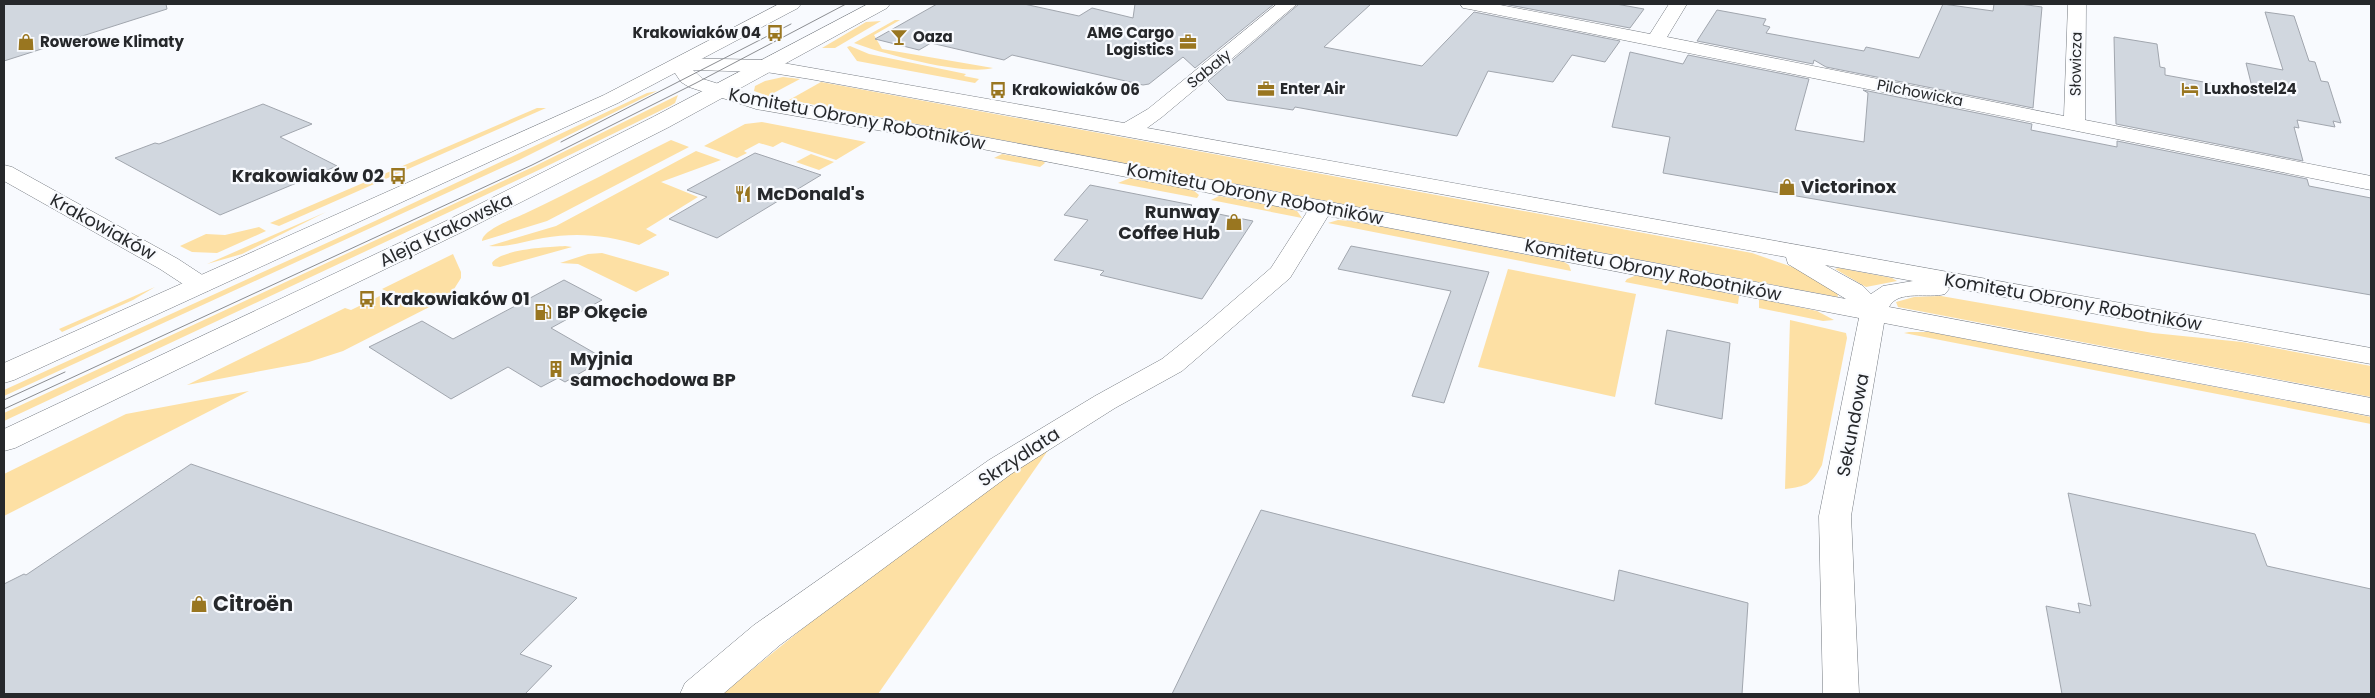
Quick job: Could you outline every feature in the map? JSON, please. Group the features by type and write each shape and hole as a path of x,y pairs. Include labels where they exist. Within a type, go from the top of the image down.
{"street":[{"path":"4,374 611,99 792,4"},
{"name":"Aleja Krakowska","path":"4,441 455,226 718,92 881,4"},
{"name":"Sabały","path":"1127,131 1158,110 1288,4"},
{"name":"Pilchowicka","path":"1469,4 2371,183"},
{"path":"1655,41 1678,4"},
{"name":"Słowicza","path":"2074,124 2077,4"},
{"name":"Komitetu Obrony Robotników","path":"679,64 766,66 2371,356"},
{"name":"Komitetu Obrony Robotników","path":"679,64 688,78 718,92 766,105 956,138 2371,407"},
{"name":"Krakowiaków","path":"4,172 169,264 201,285"},
{"name":"Skrzydlata","path":"698,694 767,635 1000,466 1172,364 1209,336 1281,273 1291,260 1322,207"},
{"name":"Komitetu Obrony Robotników","path":"1775,248 1817,269 1854,292 1873,312"},
{"path":"1873,312 1882,297 1899,290 2020,292"},
{"name":"Sekundowa","path":"1841,694 1835,516 1873,312"}],"shaded area":[{"path":"895,20 900,20 874,35 882,49 993,68 980,70 944,67 884,53 854,43"},
{"path":"881,21 835,48 822,48 866,22"},
{"path":"850,46 869,54 966,74 964,76 979,79 975,83 857,61 847,47"},
{"path":"783,77 800,79 768,96 754,91 755,86 765,81"},
{"path":"821,82 1752,253 1801,270 1837,292 1838,297 789,100"},
{"path":"657,91 519,160 4,396 4,390 375,221 647,93"},
{"path":"678,95 675,103 670,106 543,168 4,421 4,413 535,166"},
{"path":"537,108 546,108 279,226 270,223"},
{"path":"762,122 866,142 836,160 782,142 773,147 759,143 744,151 747,153 737,158 704,146 745,124"},
{"path":"671,140 689,147 547,221 482,241 488,232 501,224"},
{"path":"696,151 721,160 661,182 698,197 646,229 657,235 639,245 603,237 568,235 509,245 489,246 556,226"},
{"path":"811,154 834,162 819,170 796,162"},
{"path":"1002,154 1043,161 1045,163 1040,167 994,158"},
{"path":"1130,178 1193,190 1199,195 1197,198 1118,183"},
{"path":"1219,196 1291,209 1297,211 1302,218 1211,200"},
{"path":"326,212 242,254 207,264"},
{"path":"1338,220 1352,221 1564,262 1569,265 1571,271 1328,223"},
{"path":"259,227 266,231 217,253 192,252 180,246 206,234 225,235"},
{"path":"565,246 572,247 500,267 493,266 492,263 497,258 515,252"},
{"path":"602,253 669,272 669,275 636,292 578,264 560,263 588,254"},
{"path":"453,254 461,272 461,278 449,297 343,351 309,362 187,385 345,308 351,310 388,292 382,289"},
{"path":"1839,268 1892,278 1897,281 1866,287 1835,269"},
{"path":"1508,269 1636,294 1615,397 1478,367"},
{"path":"1637,275 1736,295 1739,296 1738,304 1625,282 1627,279"},
{"path":"155,287 133,300 62,332 59,329"},
{"path":"1941,296 2153,333 2242,342 2371,366 2371,397 1898,307 1896,302 1914,297"},
{"path":"1759,300 1817,311 1834,320 1823,321 1759,308"},
{"path":"1790,320 1846,333 1847,338 1822,465 1815,477 1808,483 1799,487 1785,489"},
{"path":"1930,332 2371,417 2371,424 1904,333"},
{"path":"249,391 4,516 4,474 126,414"},
{"path":"1051,446 878,694 722,694 855,586 973,498"}],"building":[{"path":"4,4 166,4 167,9 4,61"},
{"path":"937,4 1024,4 1079,16 1092,8 1133,18 1135,4 1274,4 1195,68 1183,57 1149,84 1143,85 1012,55 1004,60 931,43 919,50 875,39"},
{"path":"1299,4 1371,4 1324,47 1422,66 1474,12 1620,41 1605,62 1572,55 1553,82 1488,71 1457,136 1295,107 1293,110 1227,100 1208,81"},
{"path":"1504,4 1616,4 1644,9 1630,28"},
{"path":"1943,4 1993,11 1994,4 2020,4 2042,7 2033,108 1826,67 1814,60 1813,64 1697,41 1717,10 1766,19 1763,25 1770,27 1766,33 1864,51 1866,47 1919,58"},
{"path":"2265,12 2294,16 2309,61 2315,62 2321,81 2328,82 2341,123 2333,121 2335,127 2297,120 2299,128 2294,127 2303,161 2116,124 2114,37 2157,44 2160,67 2165,68 2165,75 2253,91 2246,63 2283,70"},
{"path":"1630,52 1683,64 1688,55 1809,79 1795,130 1864,142 1868,93 1863,90 2032,124 2031,130 2117,147 2117,141 2307,179 2309,186 2371,198 2371,295 1663,173 1670,137 1612,127"},
{"path":"263,104 312,124 280,137 337,166 220,215 115,158 155,143 159,144"},
{"name":"McDonald's","path":"755,153 821,175 717,238 669,219 707,197 687,190"},
{"path":"1090,185 1192,205 1189,208 1253,221 1202,299 1100,275 1104,271 1054,260 1088,220 1064,215"},
{"path":"1351,246 1489,272 1444,403 1412,396 1451,291 1338,269"},
{"path":"564,280 602,300 551,328 598,355 587,361 594,365 565,382 558,378 541,387 508,367 451,399 369,347 422,321 453,339"},
{"path":"1667,330 1730,343 1722,419 1655,404"},
{"path":"191,464 577,598 520,654 552,666 525,694 4,694 4,584 24,574 26,575"},
{"path":"2068,493 2255,534 2267,566 2371,589 2371,694 2062,694 2046,606 2080,613 2078,603 2091,606"},
{"path":"1261,510 1614,601 1619,570 1748,603 1742,694 1172,694"}],"tram line":[{"path":"4,409 532,165 696,83 846,4"},
{"path":"561,142 791,24"},
{"path":"4,400 65,372"}],"place":[{"name":"Krakowiaków 04","path":"775,33"},
{"name":"Oaza","path":"899,37"},
{"name":"Rowerowe Klimaty","path":"26,42"},
{"name":"AMG Cargo Logistics","path":"1188,42"},
{"name":"Enter Air","path":"1266,89"},
{"name":"Luxhostel24","path":"2190,89"},
{"name":"Krakowiaków 06","path":"998,90"},
{"name":"Krakowiaków 02","path":"398,176"},
{"name":"Victorinox","path":"1787,187"},
{"name":"McDonald's","path":"743,194"},
{"name":"Runway Coffee Hub","path":"1234,222"},
{"name":"Krakowiaków 01","path":"367,299"},
{"name":"BP Okęcie","path":"543,312"},
{"name":"Myjnia samochodowa BP","path":"556,369"},
{"name":"Citroën","path":"199,604"}]}
